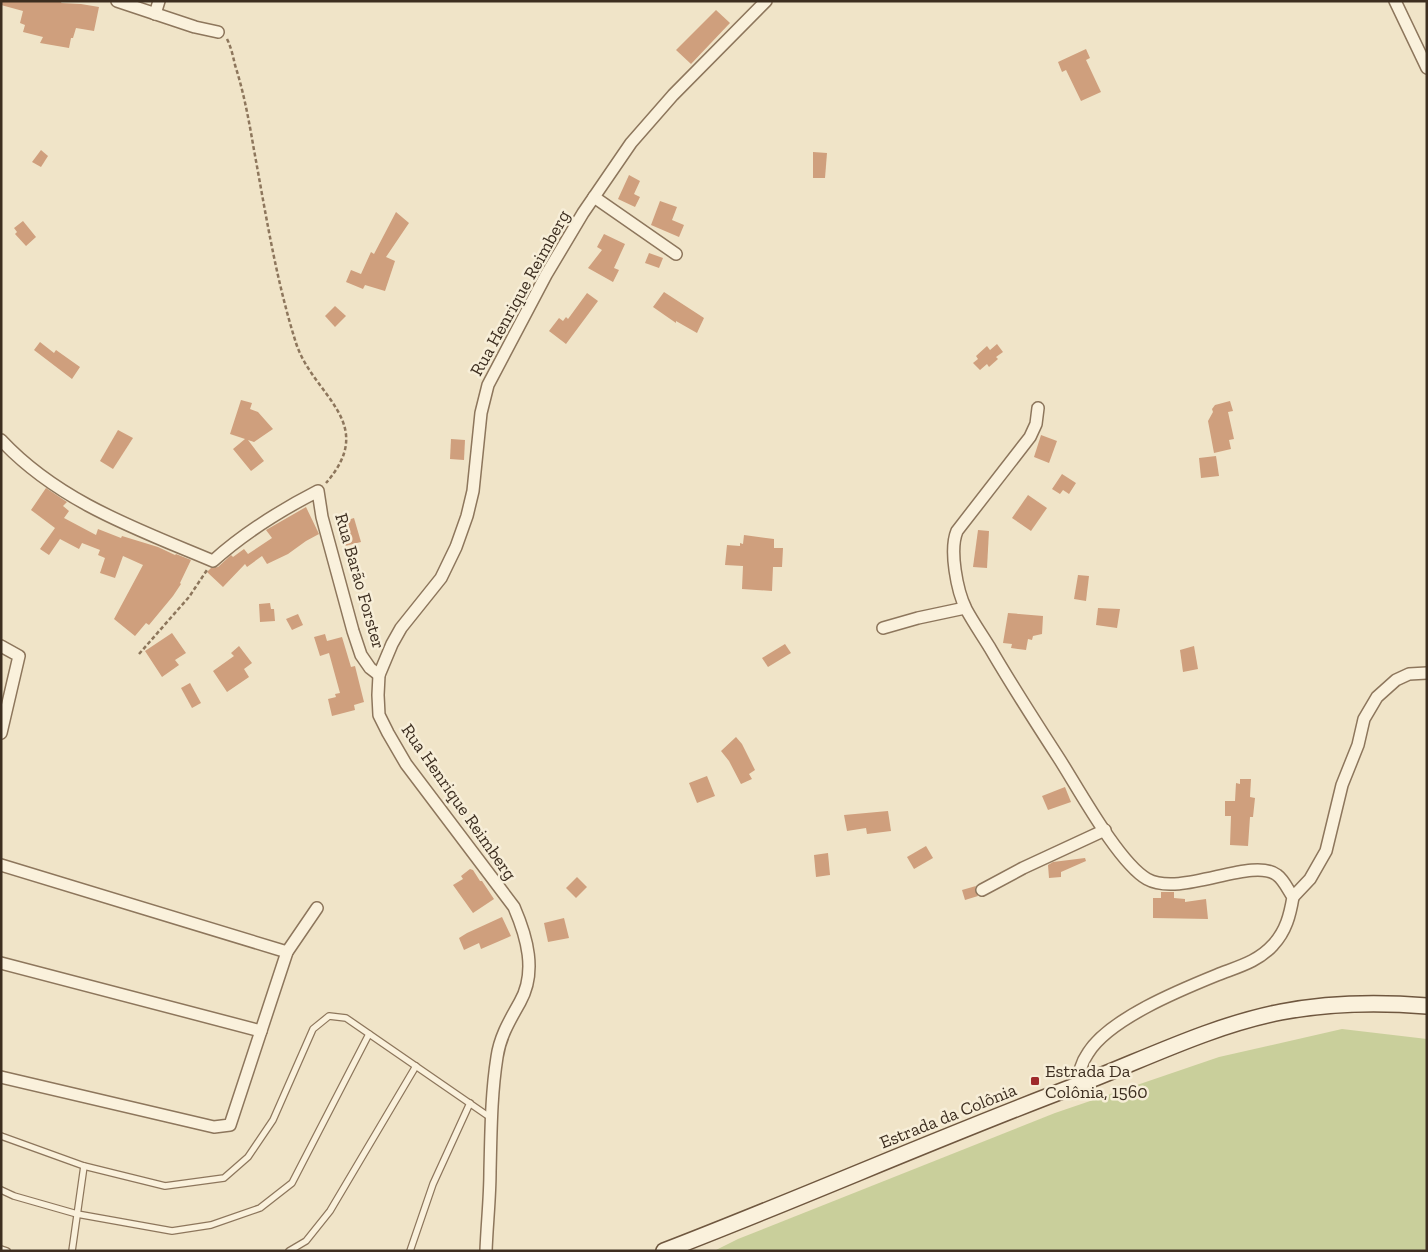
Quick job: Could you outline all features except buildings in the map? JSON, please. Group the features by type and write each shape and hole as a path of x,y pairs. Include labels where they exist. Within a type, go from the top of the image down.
{"main road":[{"name":"Estrada da Colônia","path":"664,1251 1225,1027 1281,1012 1335,1006 1405,1004 1427,1006"}],"street":[{"path":"117,1 218,32"},
{"path":"155,14 159,1"},
{"name":"Rua Henrique Reimberg","path":"486,1251 492,1118 497,1058 505,1029 528,982 529,968 525,932 514,907 406,764 388,733 379,715 379,675 401,628 441,578 456,546 467,516 473,491 481,413 488,385 546,275 594,197 631,143 646,125 766,1"},
{"path":"1395,1 1427,68"},
{"path":"594,197 676,254"},
{"path":"1038,408 1036,424 1030,437 1014,461 981,498 954,537 957,577 965,608 1010,683 1105,830 1132,867 1149,880 1174,883 1192,882 1257,870 1268,871 1277,875 1293,897"},
{"path":"1,440 44,478 77,500 108,517 213,561 225,550 276,516 318,491"},
{"name":"Rua Barão Forster","path":"318,491 322,517 353,631 362,655 370,668 379,675"},
{"path":"884,628 918,618 965,608"},
{"path":"1,646 19,656 1,734"},
{"path":"1077,1085 1080,1068 1088,1052 1111,1029 1177,992 1248,964 1273,946 1286,926 1293,897 1310,879 1326,851 1342,785 1358,745 1364,719 1376,697 1396,680 1409,674 1427,673"},
{"path":"982,890 1023,868 1105,830"},
{"path":"1,865 287,952"},
{"path":"1,1077 214,1126 230,1125 287,952 317,908"},
{"path":"1,963 261,1031"}],"lane":[{"path":"1,1136 84,1166 165,1186 224,1178 248,1157 273,1120 313,1029 329,1016 346,1018 492,1118"},
{"path":"1,1190 14,1196 77,1214 172,1231 211,1225 260,1208 292,1183 369,1034"},
{"path":"289,1251 306,1241 330,1211 416,1066"},
{"path":"410,1251 433,1184 470,1103"},
{"path":"72,1251 84,1166"},
{"path":"1,1249 7,1251"}],"path":[{"path":"218,32 223,34 229,43 244,94 272,253 296,343 303,362 338,409 347,433 344,452 332,478 318,491"},
{"path":"139,654 189,597 213,561"}],"green space":[{"path":"1342,1029 1427,1039 1427,1251 714,1251 738,1239 1055,1113 1219,1057"}],"place":[{"name":"Estrada Da Colônia, 1560","path":"1035,1081"}]}
